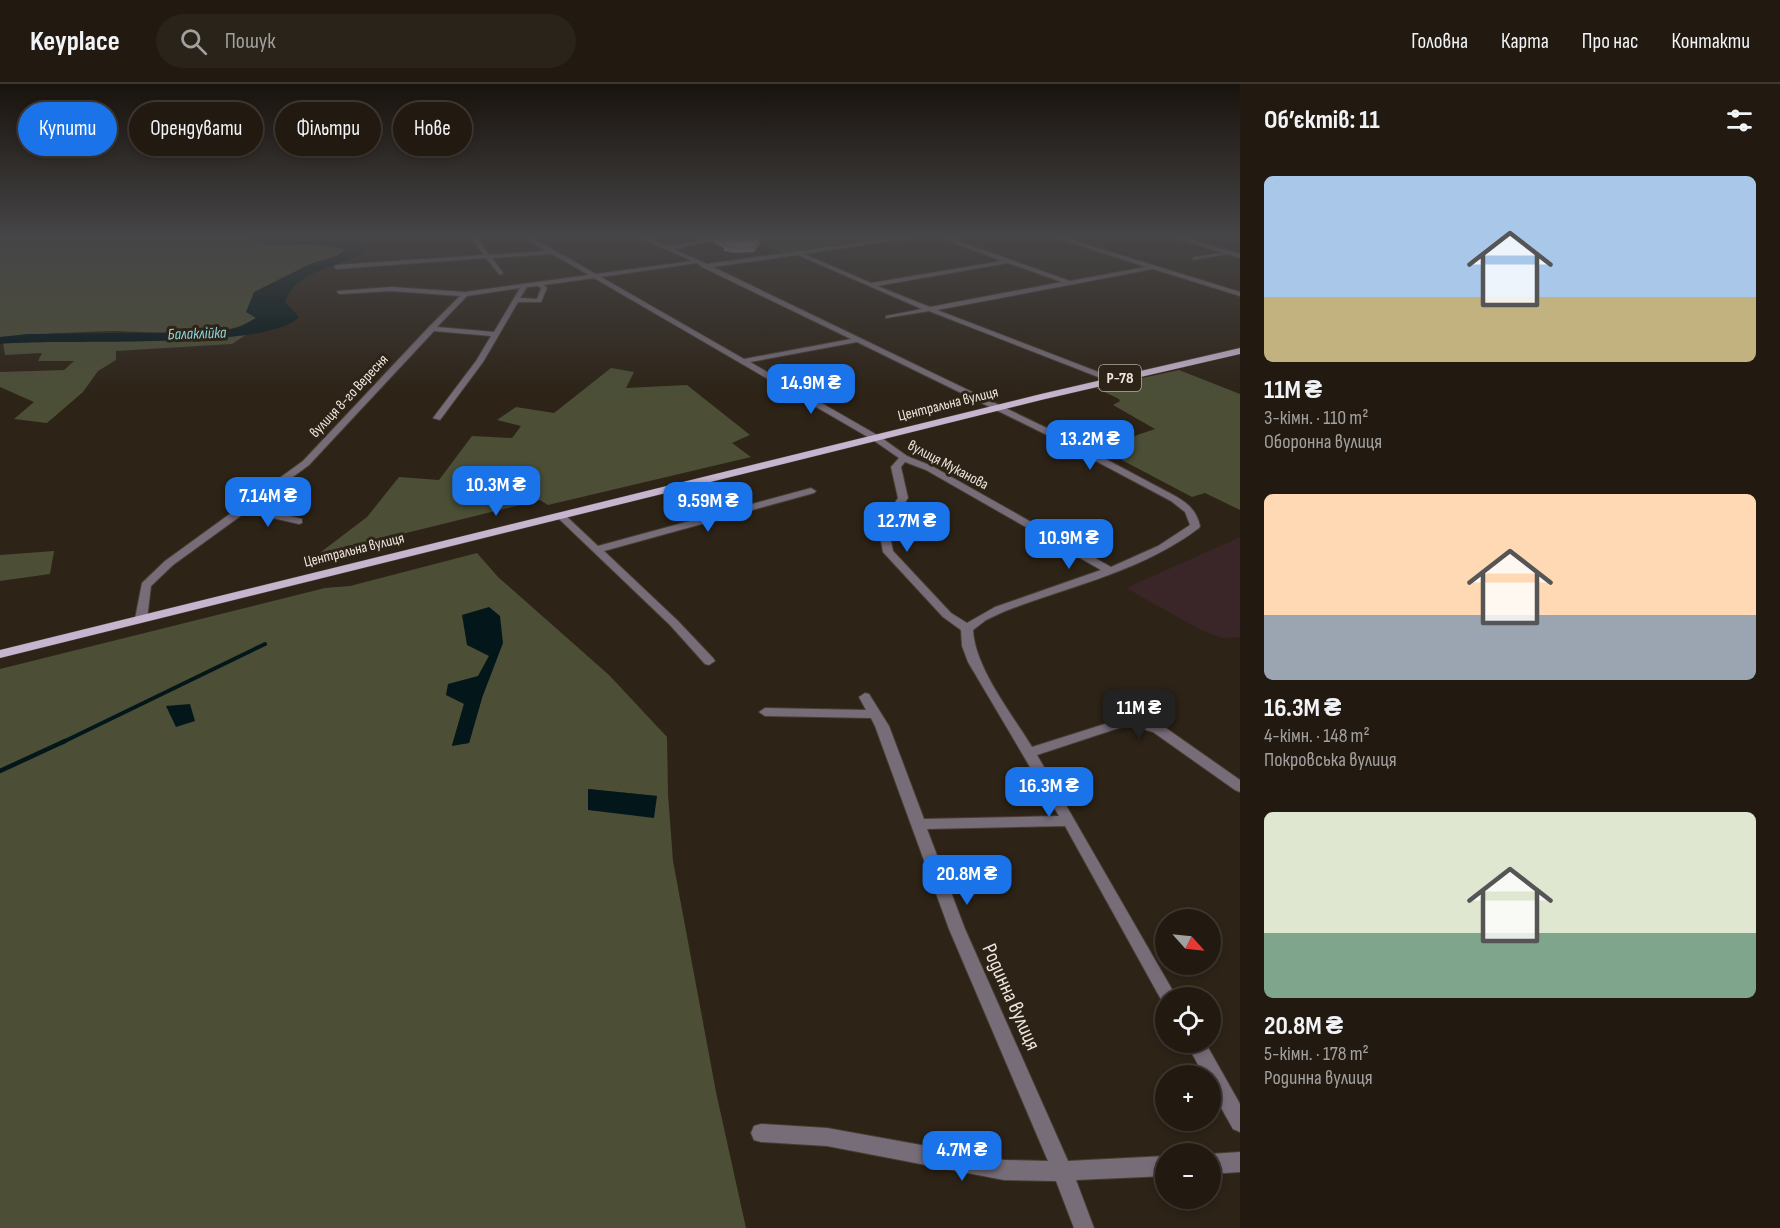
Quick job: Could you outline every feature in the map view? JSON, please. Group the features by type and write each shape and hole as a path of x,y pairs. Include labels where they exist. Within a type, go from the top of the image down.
{"main road":[{"name":"Центральна вулиця","path":"0,654 1111,380 1240,351"}],"street":[{"path":"340,292 384,289"},
{"path":"397,289 465,294 504,289"},
{"path":"437,418 479,362 523,289"},
{"path":"516,300 539,301 543,289"},
{"name":"вулиця Муканова","path":"617,289 876,438 904,458 929,468 1110,571"},
{"path":"752,289 1000,409 1174,499 1187,507 1194,517 1195,526 1186,534 1110,571 1000,609 975,621 967,629 968,646 974,662 1069,821 1163,987"},
{"path":"881,289 1111,380"},
{"path":"888,317 1036,289"},
{"path":"1225,289 1240,294"},
{"name":"вулиця 8-го Вересня","path":"141,619 146,585 169,563 306,463 465,294"},
{"path":"430,329 497,334"},
{"path":"743,361 856,340"},
{"path":"904,458 896,467 903,498 897,507 900,517 886,540 888,552 947,615 967,629"},
{"path":"598,549 811,491"},
{"path":"243,507 299,521"},
{"path":"562,517 598,549 709,661"},
{"name":"Родинна вулиця","path":"865,697 882,726 957,928 1062,1171 1084,1228"},
{"path":"765,712 875,714"},
{"path":"1029,753 1127,721 1158,729 1240,787"},
{"path":"918,824 1069,821"},
{"path":"1201,1053 1240,1123"},
{"path":"761,1133 826,1137 1004,1170 1062,1171 1155,1167"},
{"path":"1221,1163 1240,1162"}],"shaded area":[{"path":"1240,537 1240,637 1221,638 1201,630 1126,588"}],"green space":[{"path":"0,289 260,289 254,292 253,315 256,318 224,330 186,334 97,331 0,337"},
{"path":"246,335 232,344 116,351 116,360 98,371 83,392 47,423 14,419 34,402 0,387 0,372 64,370 74,361 38,361 42,353 5,355 3,343 215,338"},
{"path":"611,368 634,372 626,388 687,385 750,435 732,443 751,457 548,505 540,500 317,555 367,517 399,477 439,480 472,436 512,438 521,426 497,420 516,407 554,413"},
{"path":"1179,370 1240,394 1240,510 1205,493 1192,497 1099,448 1155,429 1113,405 1120,401 1119,399 1096,388"},
{"path":"54,551 50,574 0,581 0,555"},
{"path":"477,553 498,577 609,675 667,737 673,861 716,1092 746,1228 0,1228 0,669 325,588 350,586","holes":["489,656 482,698 469,743 452,745 464,704","588,789 657,796 588,810"]}],"water":[{"name":"Балаклійка","path":"259,289 292,289 285,302 299,317 280,328 247,335 205,339 0,344 0,337 28,334 219,332 240,327 256,318 246,312 254,292"},
{"path":"489,607 500,616 503,643 482,698 469,743 452,746 464,704 446,695 448,684 478,676 489,656 467,645 462,615"},
{"path":"190,704 195,721 176,727 166,706"},
{"path":"588,789 657,796 654,818 588,810"}],"waterway":[{"path":"61,743 265,644"},
{"path":"0,771 65,741"}]}
